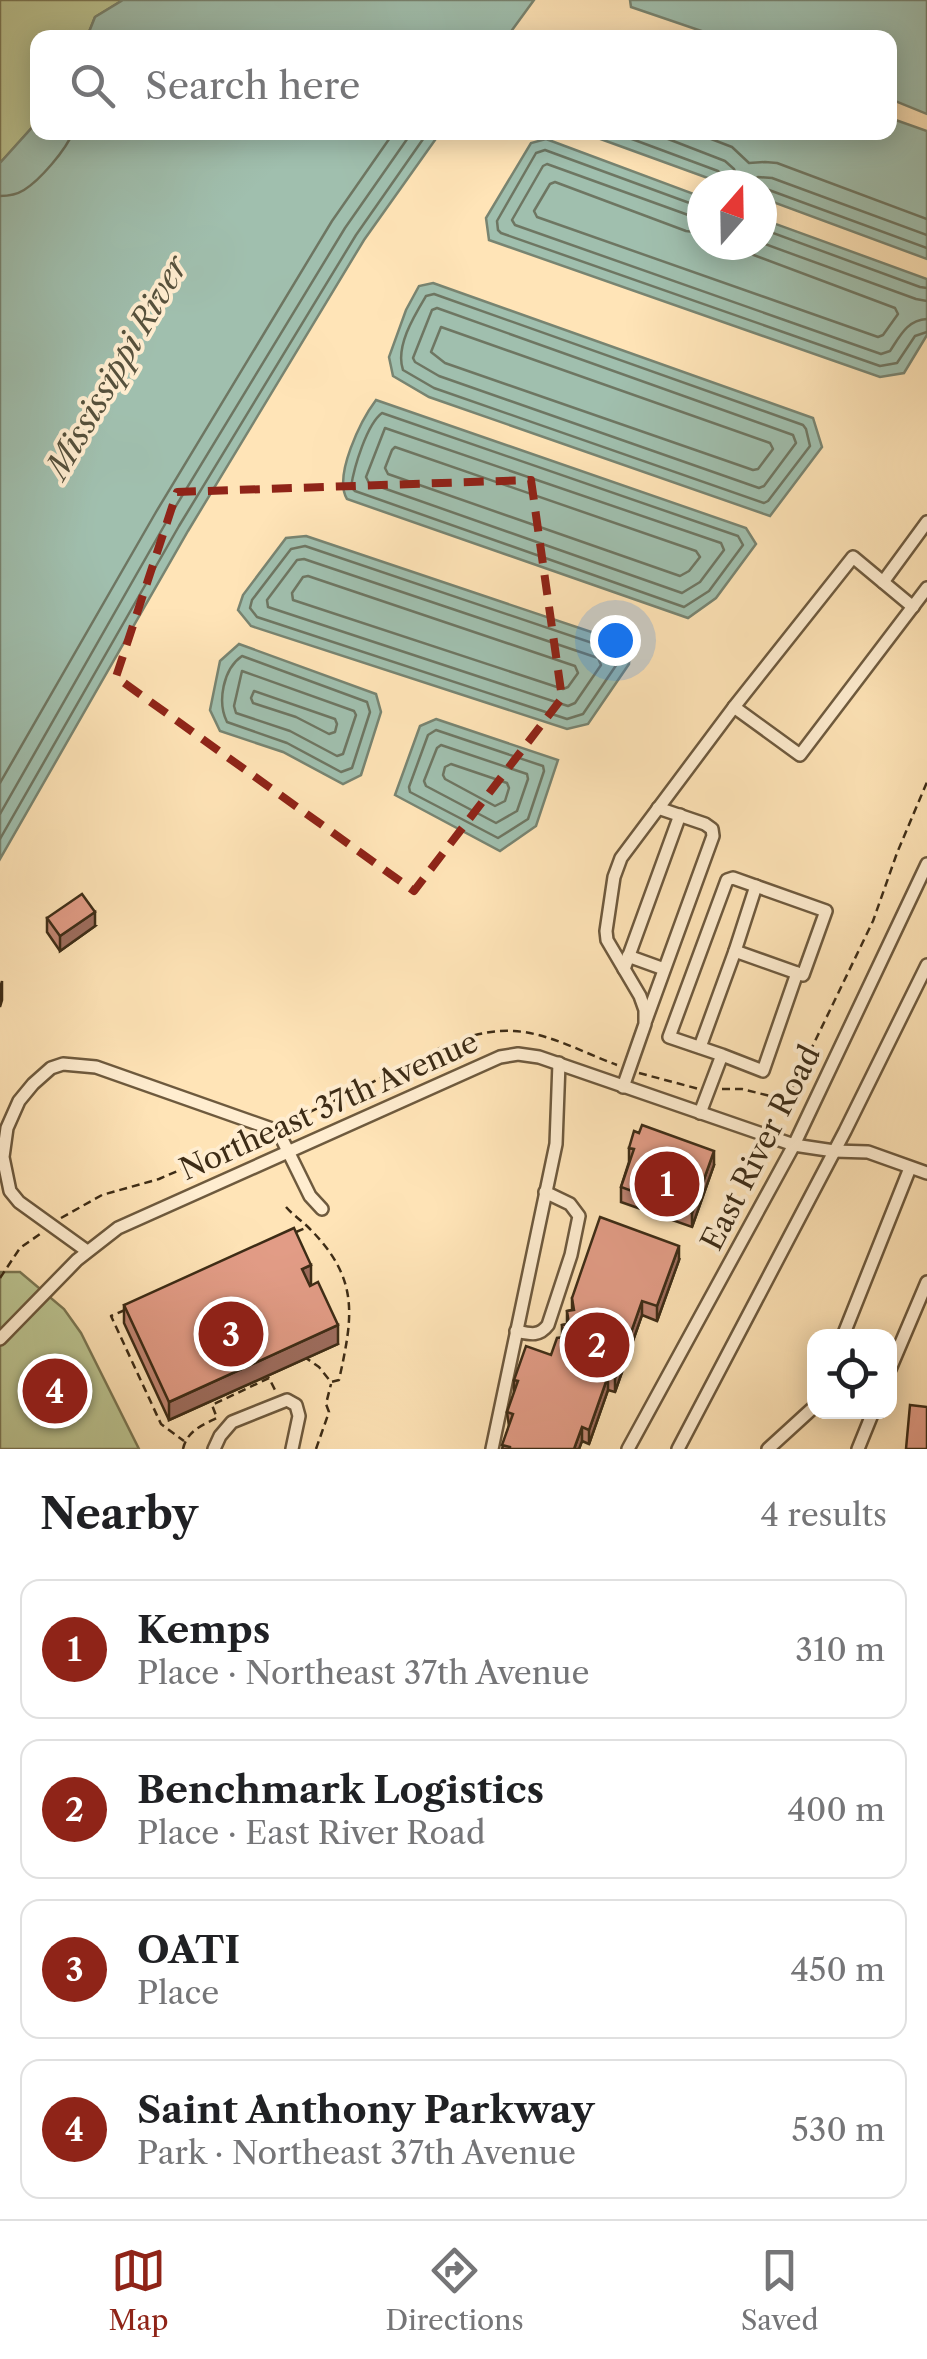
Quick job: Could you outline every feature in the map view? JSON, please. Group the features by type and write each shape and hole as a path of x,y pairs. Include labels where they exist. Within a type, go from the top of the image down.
{"street":[{"path":"883,582 927,522"},
{"path":"645,1024 640,996 626,963 610,948 606,932 614,877 621,858 853,557 913,607"},
{"path":"734,707 800,754 927,588"},
{"path":"623,1087 712,836 712,829 704,824 658,808"},
{"path":"626,963 680,815"},
{"name":"East River Road","path":"628,1449 794,1144 927,864"},
{"path":"735,951 798,973 803,975 826,910 733,878 728,880 668,1037 763,1071 798,973"},
{"path":"700,1047 756,886"},
{"path":"626,963 664,970"},
{"path":"678,1449 927,965"},
{"name":"Northeast 37th Avenue","path":"0,1339 66,1270 118,1228 500,1057 518,1054 558,1063 794,1144 868,1152 927,1173"},
{"path":"700,1113 722,1055"},
{"path":"492,1449 556,1144 558,1063"},
{"path":"88,1251 5,1191 4,1141 12,1114 42,1075 63,1064 96,1067 272,1129 281,1137 310,1196 322,1208"},
{"path":"847,1329 910,1168"},
{"path":"516,1331 536,1335 543,1332 571,1255 579,1216 570,1204 546,1192"},
{"path":"897,1353 927,1282"},
{"path":"214,1449 232,1422 286,1400 296,1405 300,1416 292,1449"},
{"path":"768,1449 807,1413"},
{"path":"858,1449 870,1419"}],"path":[{"path":"709,1090 742,1089 782,1099 790,1096 866,938 927,782"},
{"path":"286,1207 334,1258 345,1281 349,1333 339,1380 331,1382"},
{"path":"294,1234 308,1227"},
{"path":"128,1308 111,1316 160,1424 184,1442"},
{"path":"306,1358 320,1366 331,1382 326,1404 329,1412 316,1449"},
{"path":"134,1367 146,1362"},
{"path":"183,1449 196,1428 217,1418 211,1403 268,1377 276,1392"},
{"path":"147,1395 155,1392"}],"highlighted area":[{"path":"531,480 562,698 414,891 116,677 177,492"}],"green space":[{"path":"0,0 123,0 95,17 90,30 30,30 30,130 0,163"},
{"path":"0,1272 20,1272 64,1309 81,1333 139,1449 0,1449"}],"water":[{"path":"123,0 534,0 512,30 90,30 95,17"},
{"path":"630,0 927,0 927,114 897,102 897,30 698,30 631,7"},
{"path":"897,120 927,131 927,259 777,204 777,170 687,170 603,140 897,140"},
{"name":"Mississippi River","path":"30,130 30,140 435,140 364,240 188,531 0,859 0,163"},
{"path":"549,140 687,191 687,260 777,260 777,224 927,279 927,335 904,373 880,377 489,240 486,218 531,143"},
{"path":"433,283 813,418 822,447 770,516 429,397 393,376 389,357 419,286"},
{"path":"376,400 746,528 756,544 716,598 688,618 347,499 346,463"},
{"path":"306,536 630,645 629,664 588,724 567,729 251,626 238,610 243,595 286,538"},
{"path":"239,644 376,694 381,712 361,775 343,784 283,752 220,731 210,710 220,661"},
{"path":"436,719 558,760 536,826 500,851 395,795 420,726"}],"building":[{"path":"82,894 95,912 60,936 47,918"},
{"path":"642,1125 714,1151 692,1213 621,1187 634,1149 629,1148 634,1131 639,1133"},
{"path":"600,1217 679,1246 657,1306 642,1301 615,1378 608,1376 589,1430 582,1427 574,1449 510,1449 502,1445 513,1414 507,1412 526,1346 551,1355 557,1338 564,1337 562,1325 569,1324 567,1311 574,1310 572,1298"},
{"path":"294,1228 311,1265 302,1269 310,1286 318,1282 338,1325 169,1402 124,1305"},
{"path":"910,1405 927,1407 927,1449 906,1449"}],"place":[{"name":"Kemps","path":"667,1184"},
{"name":"OATI","path":"231,1334"},
{"name":"Benchmark Logistics","path":"597,1345"},
{"name":"Saint Anthony Parkway","path":"55,1391"}]}
